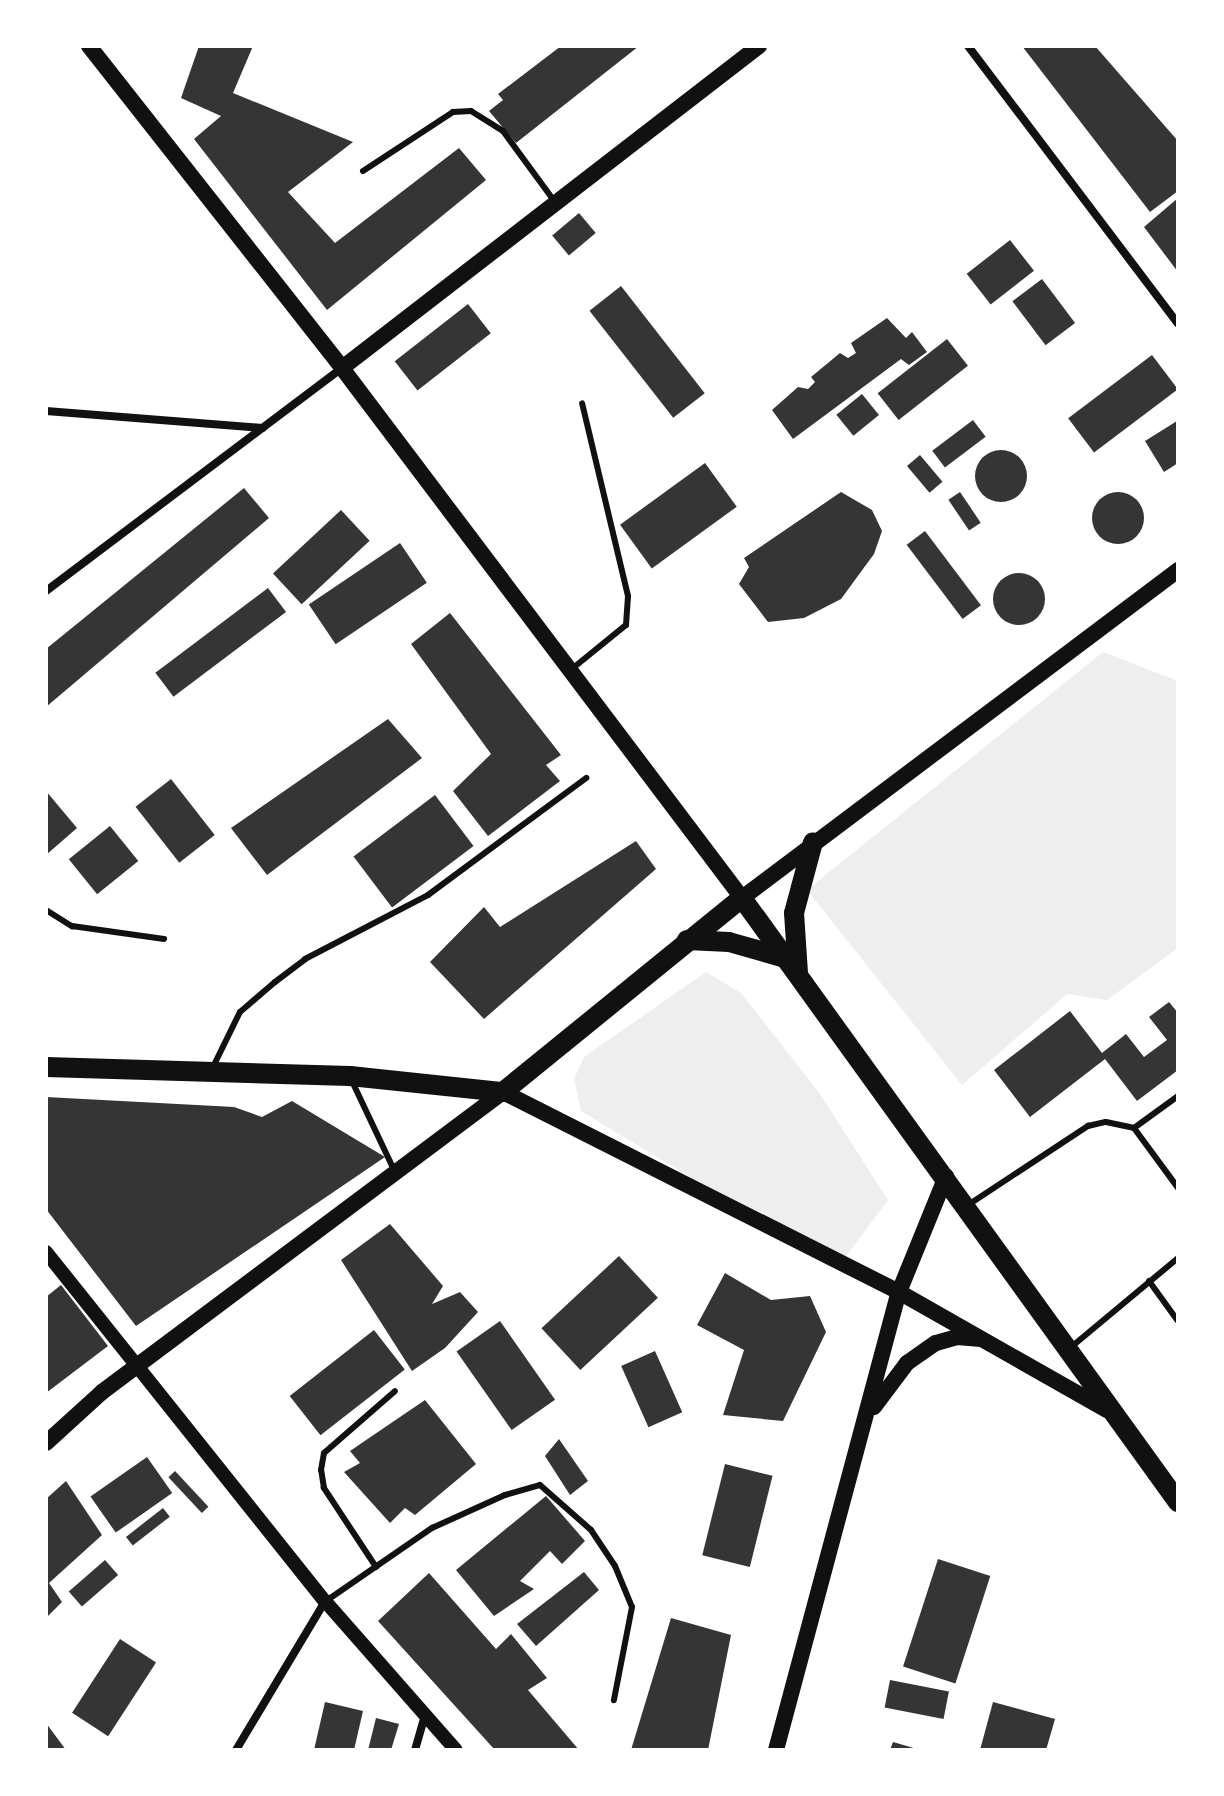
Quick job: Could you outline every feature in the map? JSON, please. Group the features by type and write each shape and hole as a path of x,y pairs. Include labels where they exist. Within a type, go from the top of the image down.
{"main road":[{"path":"89,46 342,368 742,898 946,1176 1107,1410 1178,1502"},
{"path":"342,368 759,46"},
{"path":"46,1443 102,1392 503,1092 687,940 813,842 1178,570"},
{"path":"799,977 794,913 813,842"},
{"path":"687,940 729,942 785,958"},
{"path":"46,1067 210,1075 350,1076 503,1092 899,1292 1107,1410"},
{"path":"776,1750 899,1292 946,1176"},
{"path":"866,1418 907,1363 936,1343 957,1337 984,1340"}],"street":[{"path":"968,46 1178,324"},
{"path":"46,591 342,368"},
{"path":"46,411 262,428"},
{"path":"46,1252 325,1601 456,1750"},
{"path":"236,1750 325,1601"},
{"path":"415,1750 425,1713"}],"lane":[{"path":"363,171 453,112 471,111 503,131 556,203"},
{"path":"570,670 626,625 628,596 582,403"},
{"path":"210,1075 240,1012 275,982 305,959 428,895 586,778"},
{"path":"46,910 72,926 164,939"},
{"path":"350,1076 395,1173"},
{"path":"1134,1128 1178,1096"},
{"path":"965,1207 1088,1126 1106,1122 1134,1128 1178,1188"},
{"path":"1066,1351 1178,1258"},
{"path":"1149,1281 1178,1321"},
{"path":"376,1567 324,1488 321,1470 324,1453 395,1391"},
{"path":"325,1601 432,1528 505,1495 540,1485 591,1530 615,1566 632,1607 614,1700"}],"shaded area":[{"path":"1103,652 1178,681 1178,948 1107,1000 1067,994 962,1085 807,890"},
{"path":"706,972 741,993 820,1094 888,1200 838,1267 581,1111 574,1079 584,1057"}],"building":[{"path":"199,46 253,46 233,93 353,142 288,192 335,243 459,148 486,180 327,310 194,139 221,116 181,98"},
{"path":"561,46 639,46 516,143 489,111 503,100 498,94"},
{"path":"1022,46 1095,46 1178,141 1178,191 1150,212"},
{"path":"1178,198 1178,272 1144,227"},
{"path":"579,213 596,233 569,255 552,235"},
{"path":"1010,240 1034,271 991,305 967,274"},
{"path":"1042,279 1075,323 1046,345 1012,301"},
{"path":"621,286 705,393 673,418 589,311"},
{"path":"468,304 491,333 417,390 395,361"},
{"path":"887,318 906,338 912,332 927,352 909,365 901,359 793,439 772,410 798,387 808,389 815,382 811,377 840,353 848,358 856,353 851,343"},
{"path":"947,339 968,366 899,420 878,393"},
{"path":"1152,355 1178,389 1094,453 1068,418"},
{"path":"862,394 879,415 853,436 836,415"},
{"path":"973,420 986,437 945,467 932,451"},
{"path":"1177,421 1178,463 1164,472 1145,441"},
{"path":"1001,450 1020,457 1027,476 1020,495 1001,502 982,495 975,476 982,457"},
{"path":"920,455 942,482 929,493 907,466"},
{"path":"705,463 737,507 652,568 620,525"},
{"path":"244,488 269,518 46,707 46,649"},
{"path":"841,492 872,510 882,531 874,554 841,599 804,618 768,622 739,584 749,567 744,558"},
{"path":"960,492 981,523 969,531 948,500"},
{"path":"1118,492 1137,499 1144,518 1137,537 1118,544 1099,537 1092,518 1099,499"},
{"path":"341,510 370,541 302,604 273,573"},
{"path":"925,531 981,605 963,619 907,545"},
{"path":"400,543 427,583 336,644 309,605"},
{"path":"1019,573 1038,580 1045,599 1038,618 1019,625 1000,618 993,599 1000,580"},
{"path":"268,588 286,612 173,697 155,673"},
{"path":"450,613 561,755 546,765 560,781 488,836 453,791 491,754 411,644"},
{"path":"388,719 422,758 267,875 231,828"},
{"path":"171,779 215,835 179,863 136,807"},
{"path":"46,791 77,828 46,855"},
{"path":"435,795 474,846 392,907 354,856"},
{"path":"110,826 138,861 97,894 69,859"},
{"path":"636,841 656,869 484,1019 430,962 484,907 500,927"},
{"path":"1169,1002 1178,1013 1178,1070 1137,1101 1105,1059 1030,1117 994,1070 1070,1011 1102,1053 1126,1034 1144,1057 1167,1040 1149,1017"},
{"path":"46,1097 234,1107 262,1117 292,1101 385,1157 136,1326 46,1209"},
{"path":"390,1224 443,1286 432,1304 460,1292 478,1312 445,1348 412,1371 341,1260"},
{"path":"619,1256 658,1298 580,1370 541,1328"},
{"path":"725,1273 771,1300 810,1296 826,1332 783,1421 723,1415 744,1350 697,1325"},
{"path":"61,1285 108,1346 46,1393 46,1297"},
{"path":"500,1321 555,1400 512,1430 457,1351"},
{"path":"374,1330 405,1369 320,1435 290,1396"},
{"path":"655,1351 682,1412 648,1427 621,1366"},
{"path":"425,1400 476,1464 415,1515 405,1508 390,1523 344,1472 360,1463 350,1451"},
{"path":"559,1439 588,1481 570,1495 545,1456"},
{"path":"147,1457 172,1493 116,1533 90,1497"},
{"path":"725,1464 773,1476 750,1567 702,1555"},
{"path":"175,1471 208,1507 202,1513 168,1477"},
{"path":"66,1481 102,1535 49,1583 62,1602 46,1618 46,1499"},
{"path":"546,1496 585,1541 562,1564 550,1551 520,1581 534,1589 494,1616 456,1570"},
{"path":"163,1508 170,1517 133,1546 126,1537"},
{"path":"938,1559 990,1576 955,1683 903,1666"},
{"path":"105,1560 118,1575 82,1607 69,1591"},
{"path":"584,1572 599,1590 536,1646 517,1624"},
{"path":"429,1573 496,1649 511,1634 547,1678 528,1690 579,1750 495,1750 378,1621"},
{"path":"671,1618 731,1635 708,1750 631,1750"},
{"path":"120,1639 156,1662 108,1736 72,1713"},
{"path":"890,1680 949,1691 944,1719 885,1707"},
{"path":"325,1702 363,1711 354,1750 314,1750"},
{"path":"993,1702 1055,1719 1046,1750 980,1750"},
{"path":"376,1718 399,1724 391,1750 368,1750"},
{"path":"46,1723 66,1750 46,1750"},
{"path":"893,1742 917,1749 917,1750 890,1750"}]}
